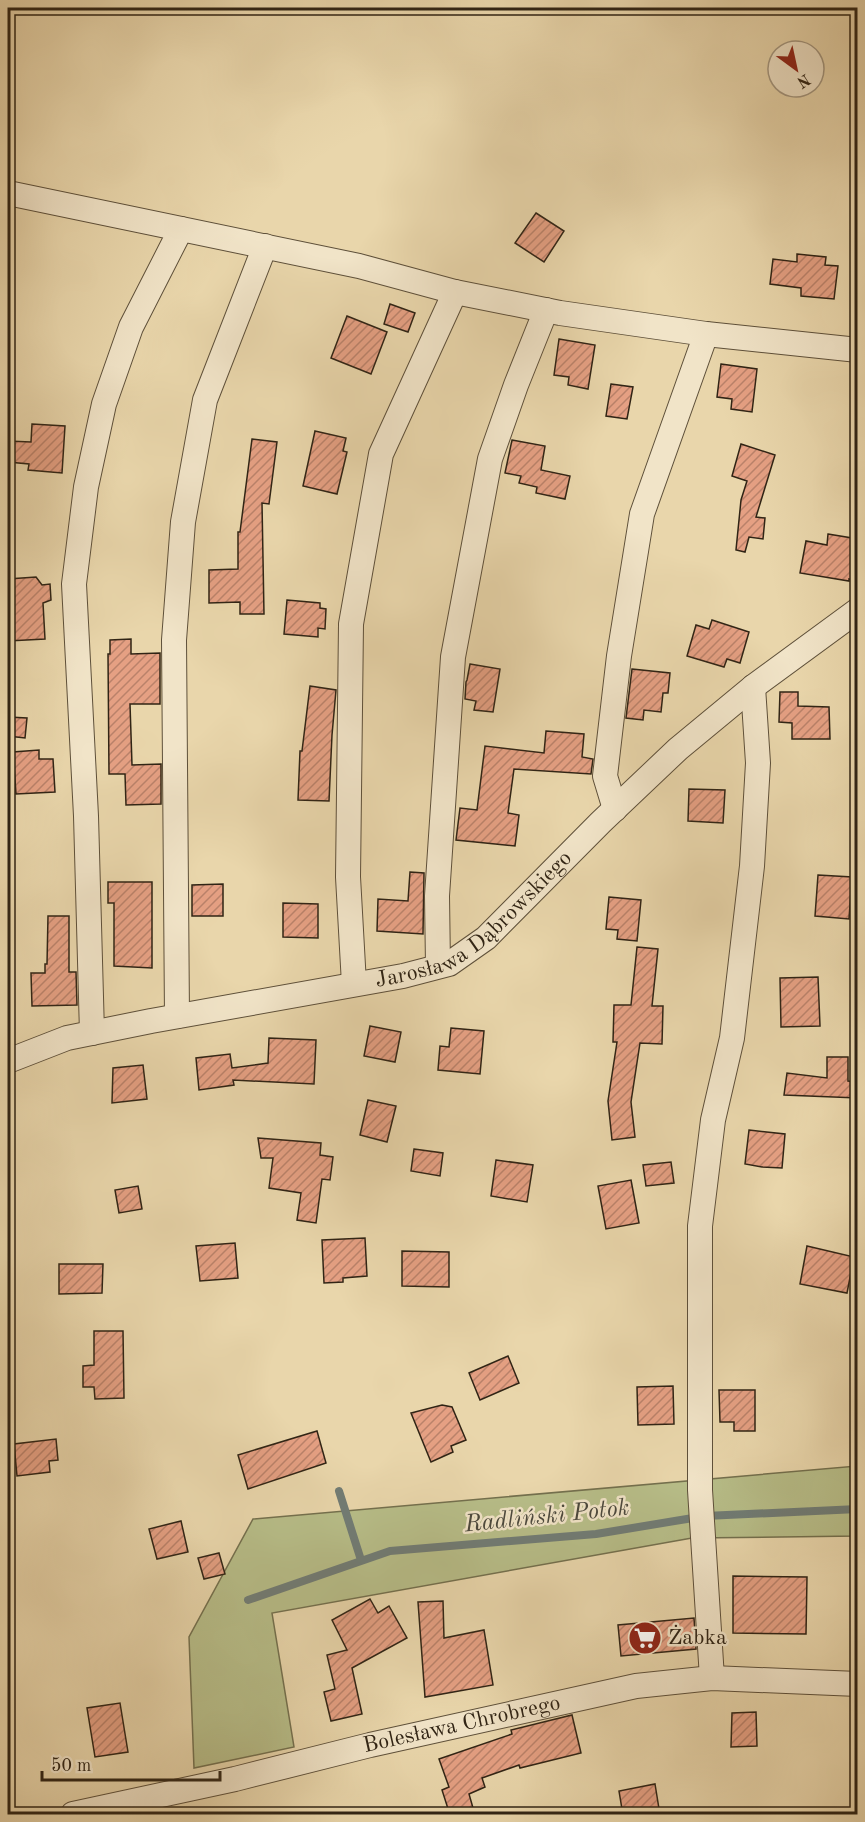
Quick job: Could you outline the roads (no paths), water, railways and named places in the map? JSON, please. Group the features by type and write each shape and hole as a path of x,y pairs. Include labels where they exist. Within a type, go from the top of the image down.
{"street":[{"path":"8,193 359,266 455,292 546,309 706,334 858,350"},
{"path":"92,1033 86,816 74,584 86,487 104,404 131,327 181,229"},
{"path":"177,1016 174,640 183,522 205,400 266,246"},
{"path":"354,984 348,876 351,624 381,454 455,292"},
{"path":"438,966 437,896 453,657 490,459 546,309"},
{"path":"615,809 605,776 619,656 642,514 706,334"},
{"name":"Jarosława Dąbrowskiego","path":"8,1061 67,1038 403,976 448,964 486,938 678,749 753,687 858,610"},
{"path":"712,1678 700,1490 700,1226 713,1120 732,1038 752,866 758,763 753,687"},
{"name":"Bolesława Chrobrego","path":"73,1815 235,1779 370,1745 636,1686 712,1678 858,1684"}],"waterway":[{"path":"339,1491 361,1560"},
{"name":"Radliński Potok","path":"248,1600 390,1551 596,1534 705,1516 858,1509"}],"place":[{"name":"Żabka","path":"645,1638"}]}
